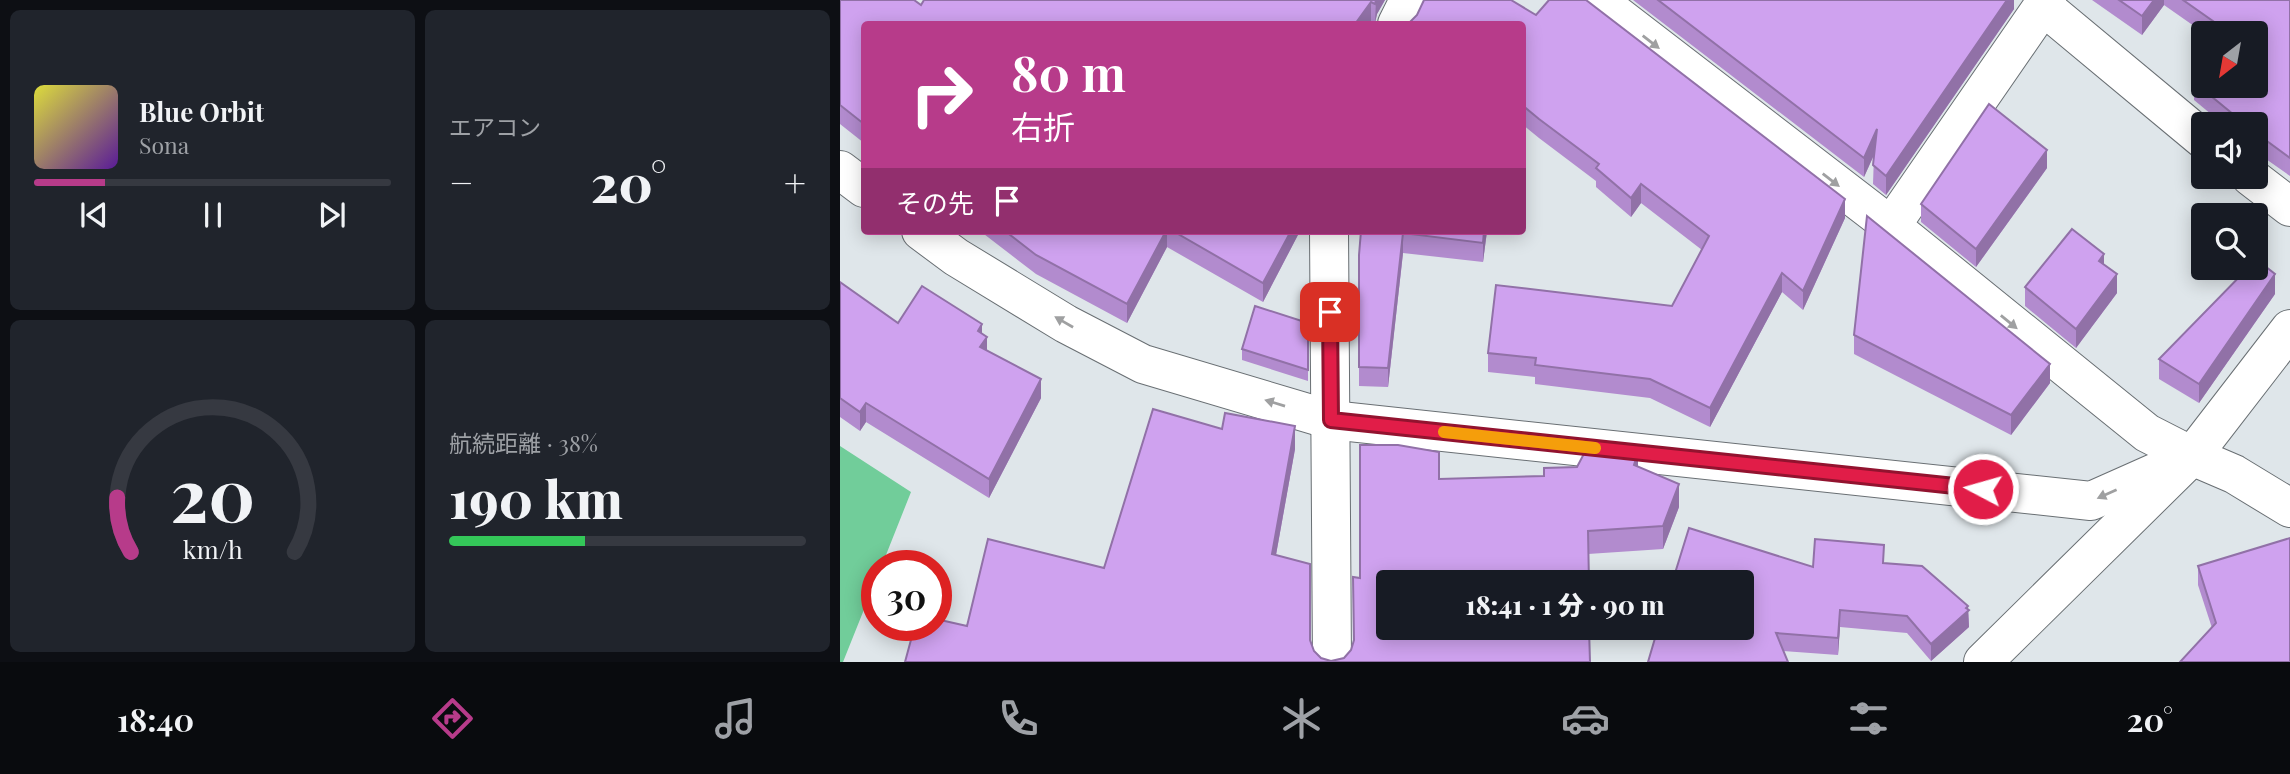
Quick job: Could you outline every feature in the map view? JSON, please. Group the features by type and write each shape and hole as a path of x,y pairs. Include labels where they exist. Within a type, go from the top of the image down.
{"street":[{"path":"1398,21 1409,0"},
{"path":"1597,0 1891,226 2147,433 2234,474 2290,508"},
{"path":"1891,226 2045,3 2191,129"},
{"path":"840,170 861,186"},
{"path":"2267,189 2290,207"},
{"path":"926,235 956,257 1066,324 1143,364 1331,420 2091,501 2192,456"},
{"path":"1329,235 1332,662"},
{"path":"1983,662 2192,456 2290,329"}],"green space":[{"path":"840,446 911,492 888,550 861,550 861,617 843,662 840,662"}],"building":[{"path":"840,0 914,0 921,5 924,0 1376,0 1375,4 1371,2 1357,21 861,21 861,122 840,105"},
{"path":"1424,0 1511,0 1536,15 1549,0 1586,0 1845,199 1803,291 1782,273 1710,408 1650,379 1535,365 1536,358 1488,353 1496,285 1672,306 1709,236 1641,184 1631,198 1596,168 1599,164 1526,108 1526,21 1411,21"},
{"path":"1658,0 2007,0 1886,176 1873,165 1877,129 1864,158"},
{"path":"2119,0 2154,0 2142,16"},
{"path":"2183,0 2290,0 2290,158 2268,142 2268,112 2230,112 2213,98 2268,98 2268,21 2213,21"},
{"path":"1989,104 2047,150 1976,249 1921,204"},
{"path":"1867,216 2050,364 2011,415 1854,335"},
{"path":"2072,229 2104,254 2099,261 2117,274 2076,329 2025,287"},
{"path":"1010,235 1164,235 1127,304 1036,255"},
{"path":"1180,235 1289,235 1263,283"},
{"path":"1361,235 1403,235 1388,368 1359,367"},
{"path":"1419,235 1484,235 1483,243"},
{"path":"2268,268 2275,274 2199,384 2159,359 2236,280 2268,280"},
{"path":"840,282 898,323 922,286 982,324 978,331 987,337 980,347 1041,379 989,479 866,403 860,412 840,398"},
{"path":"1255,306 1308,323 1308,370 1242,349"},
{"path":"1153,409 1222,429 1225,413 1295,426 1272,554 1310,564 1310,640 1314,651 1321,658 1331,661 1344,658 1351,650 1354,640 1353,577 1360,578 1360,445 1398,445 1439,452 1439,479 1544,476 1544,468 1577,467 1588,446 1638,452 1634,465 1679,484 1663,526 1588,531 1589,570 1376,570 1376,640 1589,640 1590,662 905,662 911,641 952,641 952,623 967,626 988,539 1104,568"},
{"path":"1689,528 1813,567 1815,539 1884,545 1883,563 1922,566 1968,606 1966,608 1969,610 1931,644 1907,616 1840,610 1838,638 1776,633 1788,662 1648,662 1654,640 1754,640 1754,570 1676,570"},
{"path":"2290,538 2290,662 2180,662 2216,623 2198,566"}],"slow traffic":[{"path":"1444,432 1595,448"}],"route":[{"path":"1330,312 1331,420 1983,489"}]}
